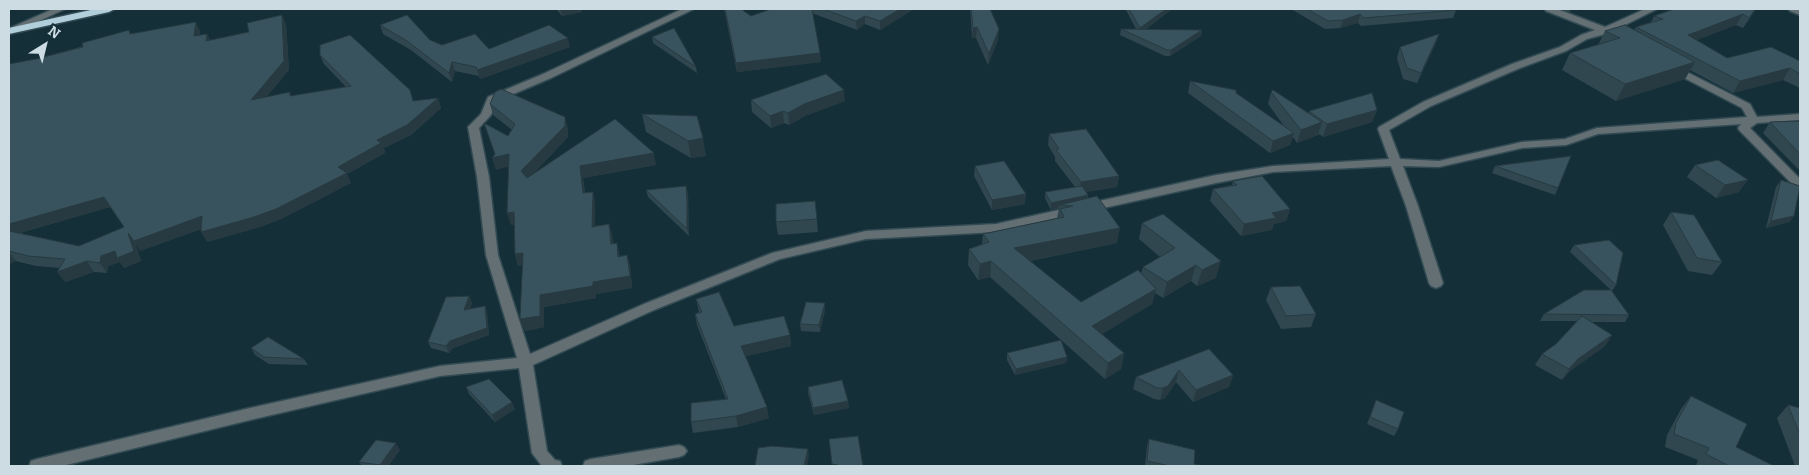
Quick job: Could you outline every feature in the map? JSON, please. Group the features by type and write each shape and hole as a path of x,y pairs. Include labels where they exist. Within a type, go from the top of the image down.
{"highway":[{"path":"11,30 109,9"}],"street":[{"path":"11,30 60,9"},
{"path":"554,466 550,465 540,453 525,362 492,255 483,177 473,127 486,115 492,99 547,76 689,9"},
{"path":"1549,9 1610,33"},
{"path":"1436,283 1412,206 1383,129 1427,104 1516,66 1563,49 1584,36 1610,33 1652,9"},
{"path":"1794,9 1800,12"},
{"path":"1664,64 1746,106 1754,120"},
{"path":"37,466 250,414 430,373 525,362 649,307 777,256 866,235 996,228 1216,179 1273,169 1396,162 1439,164 1522,145 1566,142 1598,131 1800,117"},
{"path":"1754,120 1743,128 1800,185"},
{"path":"590,466 679,451"}],"building":[{"path":"725,9 741,9 751,16 771,9 812,9 820,53 736,63"},
{"path":"823,9 900,9 880,21 865,16 856,21"},
{"path":"971,9 990,9 999,29 989,54 977,27 973,28"},
{"path":"1129,9 1166,9 1140,28"},
{"path":"1307,9 1456,10 1364,18 1360,14 1343,20 1328,21"},
{"path":"1674,9 1755,9 1749,18 1743,14 1688,35 1727,58 1771,47 1800,61 1800,74 1790,68 1740,81 1636,27 1663,19 1654,16"},
{"path":"282,15 284,61 251,100 290,92 290,96 351,86 320,55 320,45 350,35 410,90 413,101 438,98 407,125 377,140 381,143 338,167 347,173 276,209 254,217 201,232 202,216 134,241 128,233 134,251 117,258 115,251 101,256 100,263 87,261 57,272 65,259 28,256 9,251 9,231 79,246 124,227 104,197 9,224 9,64 83,47 82,43 129,30 130,34 196,22 194,36 207,34 206,41 249,32 247,23"},
{"path":"407,15 430,40 442,45 475,34 489,49 549,25 568,38 477,70 476,67 452,62 449,73 407,41 380,25"},
{"path":"1625,25 1695,62 1625,84 1570,53 1620,38 1605,31"},
{"path":"674,28 696,67 652,37"},
{"path":"1121,29 1202,30 1171,50 1167,50"},
{"path":"1439,34 1421,73 1407,68 1400,47"},
{"path":"826,74 844,90 804,104 788,113 783,111 770,116 751,100"},
{"path":"1190,81 1236,90 1236,93 1294,133 1273,141"},
{"path":"501,89 565,117 565,126 521,171 527,178 615,119 654,153 580,166 583,193 593,192 592,227 609,224 611,244 617,243 618,257 627,255 630,276 593,282 593,286 540,295 540,316 520,319 523,253 515,254 514,212 507,213 509,154 492,158 495,154 484,123 508,136 515,124 490,104 495,92"},
{"path":"1273,90 1322,122 1301,130 1271,92"},
{"path":"1372,93 1377,110 1327,124 1309,111"},
{"path":"642,114 697,116 703,138 688,141"},
{"path":"1799,121 1800,123 1800,154 1770,122"},
{"path":"1086,129 1119,176 1081,182 1056,150 1059,149 1049,134"},
{"path":"1571,156 1558,188 1495,166"},
{"path":"1718,160 1748,180 1725,185 1695,165"},
{"path":"1004,161 1026,194 992,200 975,166"},
{"path":"1262,176 1290,209 1272,213 1276,218 1244,224 1213,189 1237,185 1233,181"},
{"path":"1781,180 1800,186 1794,216 1771,221"},
{"path":"686,186 687,200 687,229 646,190"},
{"path":"1082,186 1088,195 1051,203 1045,192"},
{"path":"1097,196 1120,228 1014,248 1081,302 1138,270 1156,289 1092,326 1124,353 1108,363 991,261 980,264 969,249 989,242 983,234 1064,217 1060,209 1073,206 1059,205"},
{"path":"815,201 817,219 776,222 776,204"},
{"path":"1671,212 1694,215 1722,262 1697,258"},
{"path":"1163,214 1221,261 1202,270 1196,265 1167,282 1143,267 1175,248 1142,223"},
{"path":"1609,240 1623,253 1616,285 1574,245"},
{"path":"1300,286 1316,314 1286,316 1271,287"},
{"path":"1584,290 1611,290 1629,315 1544,314"},
{"path":"719,292 734,326 784,316 790,335 741,346 767,407 736,416 691,422 691,403 728,399 695,314 702,312 696,299"},
{"path":"469,296 464,310 485,306 487,328 450,341 446,346 428,342 446,297"},
{"path":"806,302 825,303 819,325 800,324"},
{"path":"1582,316 1612,335 1578,359 1569,369 1542,354 1556,344"},
{"path":"268,337 304,359 264,357 251,348"},
{"path":"1061,340 1067,357 1016,369 1007,353"},
{"path":"1209,349 1233,375 1196,390 1179,370 1168,386 1163,388 1157,388 1136,377"},
{"path":"489,379 512,402 492,415 466,387"},
{"path":"842,380 848,401 813,408 808,387"},
{"path":"1691,396 1747,424 1736,447 1774,466 1729,466 1706,454 1709,448 1674,434 1676,423"},
{"path":"1376,400 1404,412 1398,429 1370,417"},
{"path":"1788,405 1800,408 1800,435"},
{"path":"858,436 863,466 838,466 832,464 829,439"},
{"path":"1149,439 1195,450 1194,464 1200,466 1170,466 1147,461"},
{"path":"376,440 396,443 380,465 359,462"},
{"path":"772,446 808,449 804,466 755,466 758,448"}]}
